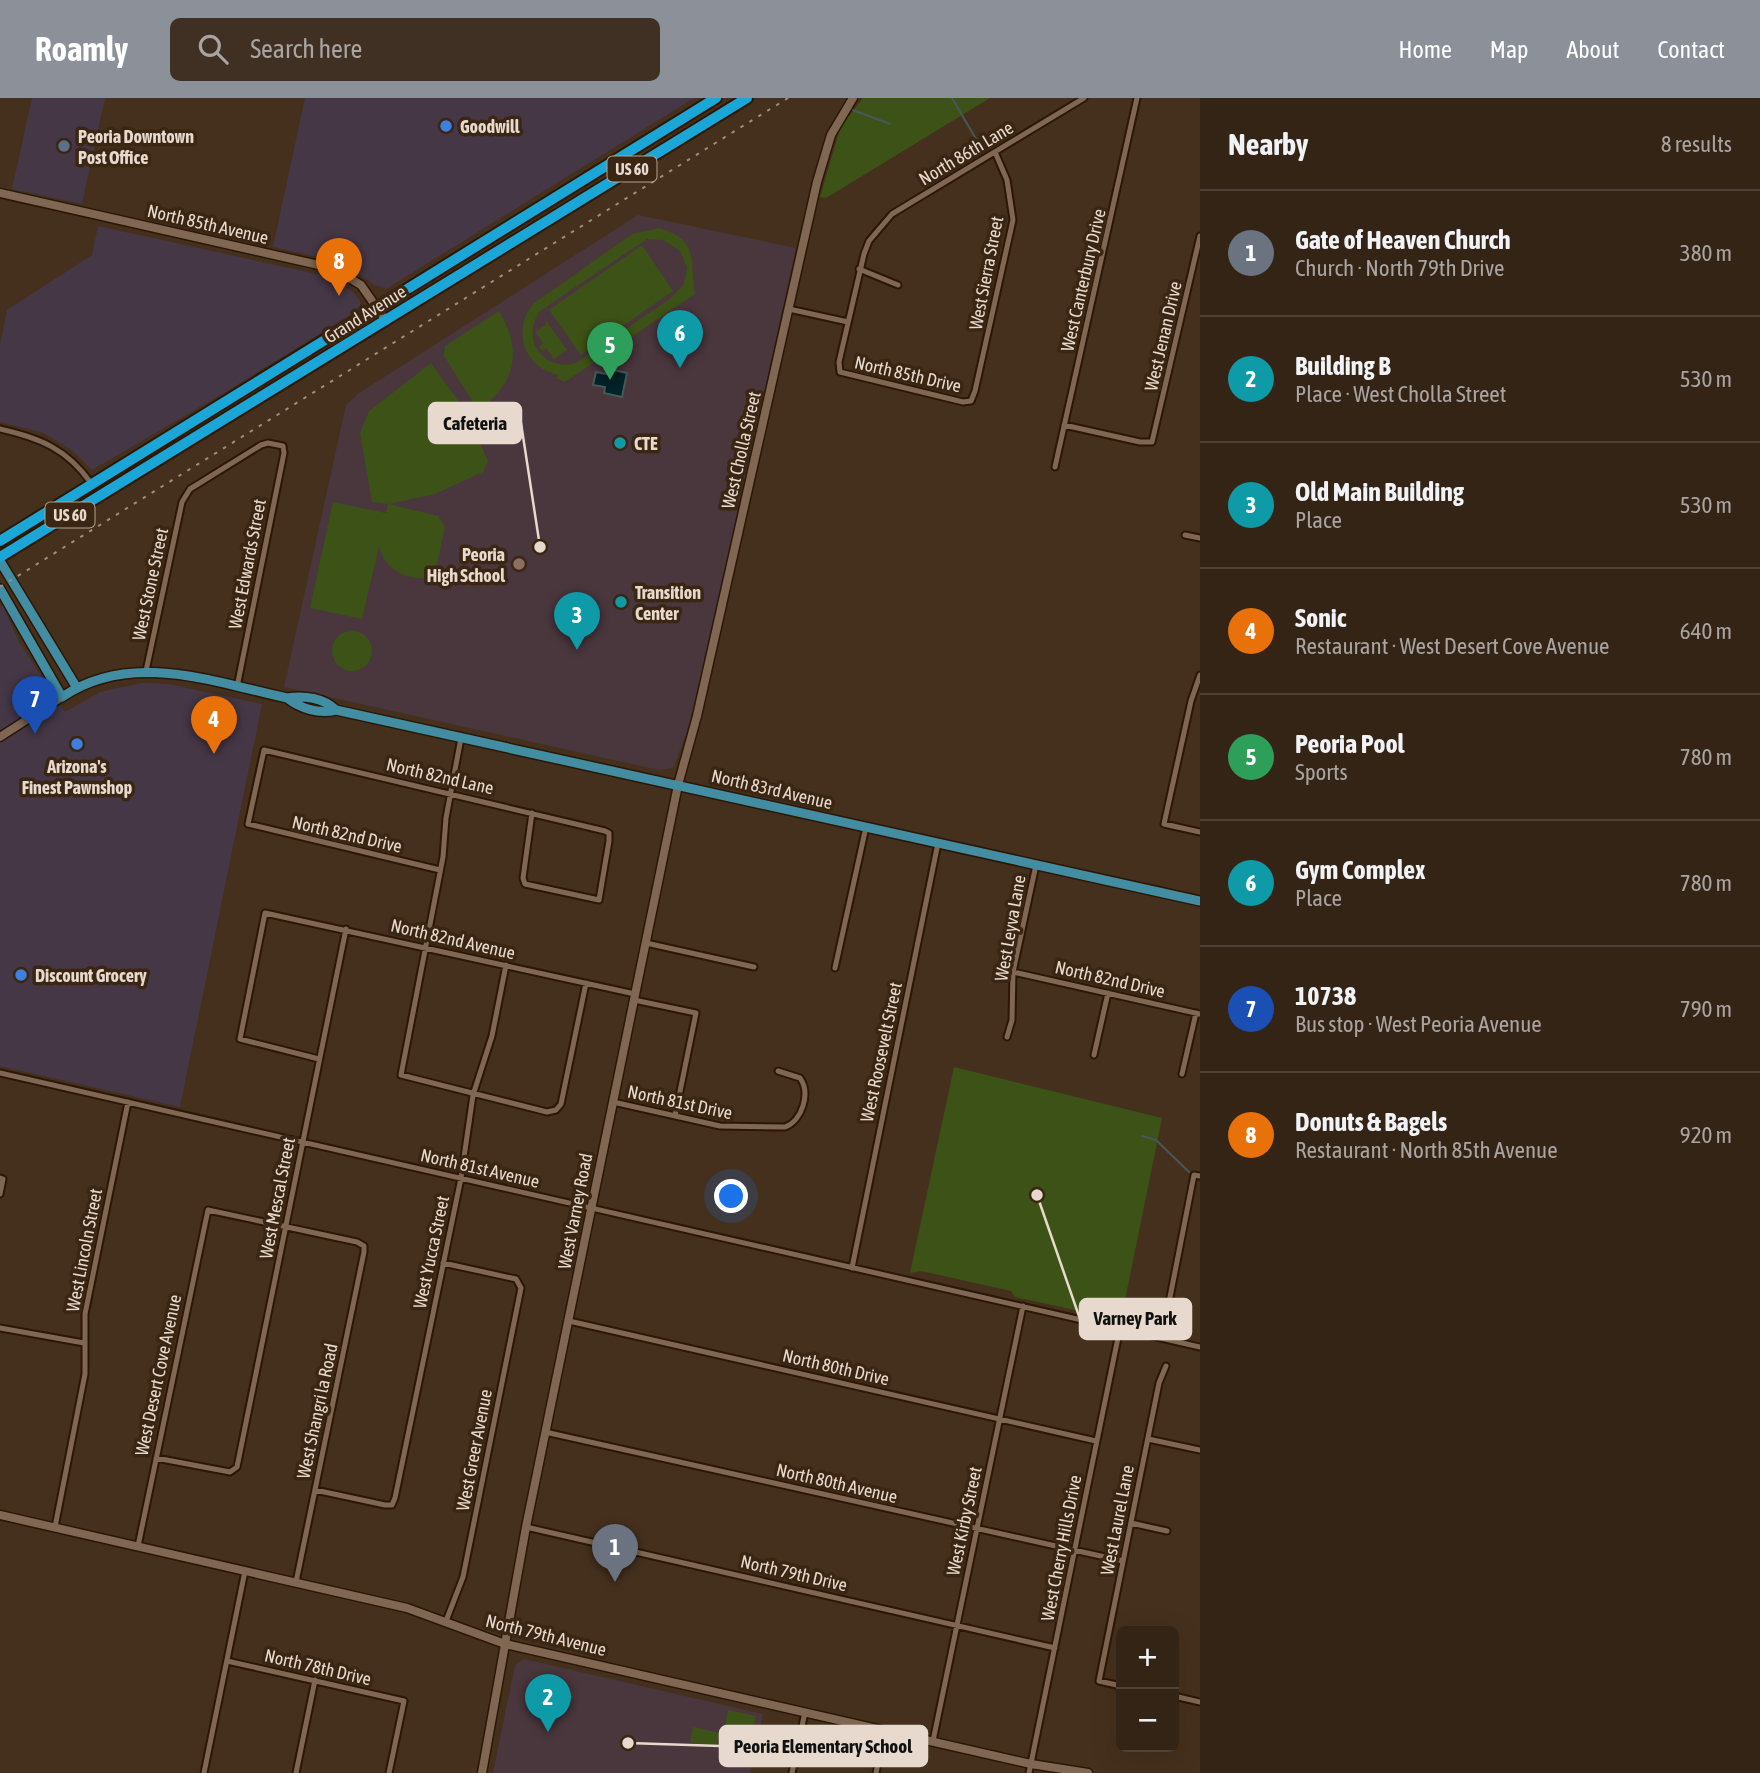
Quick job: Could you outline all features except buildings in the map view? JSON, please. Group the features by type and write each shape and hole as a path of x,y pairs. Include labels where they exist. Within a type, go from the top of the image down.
{"highway":[{"name":"Grand Avenue","path":"0,541 716,98"},
{"name":"Grand Avenue","path":"0,559 747,98"},
{"path":"510,226 516,240"},
{"path":"175,432 184,446"}],"main road":[{"path":"0,559 69,692"},
{"path":"0,589 69,692"},
{"name":"North 83rd Avenue","path":"69,692 118,673 146,671 287,698 300,696 328,702 336,710 1200,899"}],"street":[{"name":"West Cholla Street","path":"678,785 697,716 817,182 836,123 853,98"},
{"name":"North 86th Lane","path":"840,372 859,269 869,242 892,214 1084,98"},
{"name":"West Canterbury Drive","path":"1055,467 1137,98"},
{"name":"West Sierra Street","path":"971,401 1012,228 1010,193 995,152"},
{"name":"North 85th Avenue","path":"0,193 332,268 356,280 386,321"},
{"name":"West Jenan Drive","path":"1064,425 1140,442 1152,442 1200,236"},
{"path":"859,269 898,285"},
{"path":"789,309 848,322"},
{"name":"North 85th Drive","path":"840,372 963,402 971,401"},
{"path":"0,429 49,443 67,454 91,483"},
{"name":"West Stone Street","path":"146,671 181,502 190,489 261,445 268,443 283,446"},
{"name":"West Edwards Street","path":"237,687 284,453 283,446"},
{"path":"1185,535 1200,538"},
{"path":"1200,675 1191,701 1164,824 1200,832"},
{"path":"0,737 69,692"},
{"path":"461,738 450,792 440,870 401,1075 547,1112 556,1110 561,1104 586,983"},
{"name":"North 82nd Lane","path":"248,824 264,750 450,792 532,813 609,833 599,900 526,884 523,878 532,813"},
{"name":"West Varney Road","path":"505,1644 545,1432 678,785"},
{"name":"North 82nd Drive","path":"248,824 440,870"},
{"path":"835,968 866,827"},
{"name":"West Roosevelt Street","path":"852,1268 938,843"},
{"name":"West Leyva Lane","path":"1007,1037 1012,1020 1013,972 1036,864"},
{"name":"North 82nd Avenue","path":"319,1059 240,1039 265,913 586,983 696,1013 675,1116"},
{"name":"West Mescal Street","path":"156,1458 234,1472 346,929"},
{"path":"646,943 754,967"},
{"name":"West Yucca Street","path":"315,1490 392,1505 461,1178 473,1095 492,1036 506,965"},
{"name":"North 82nd Drive","path":"1013,972 1198,1014"},
{"path":"1094,1055 1108,993"},
{"path":"1182,1074 1198,1014"},
{"name":"North 81st Drive","path":"613,1102 730,1128 776,1128 793,1124 802,1106 804,1083 794,1075 778,1071"},
{"name":"North 81st Avenue","path":"0,1073 1200,1347"},
{"name":"West Lincoln Street","path":"55,1527 85,1374 85,1314 128,1102"},
{"path":"1162,1338 1197,1175"},
{"path":"0,1194 2,1178"},
{"name":"West Desert Cove Avenue","path":"138,1546 208,1210 286,1226"},
{"name":"West Shangri la Road","path":"286,1226 364,1246 296,1582"},
{"name":"West Greer Avenue","path":"443,1263 516,1279 520,1283 465,1569 446,1621"},
{"name":"West Kirby Street","path":"933,1741 1023,1306"},
{"name":"North 80th Drive","path":"569,1321 1097,1441"},
{"path":"0,1328 84,1343"},
{"name":"West Cherry Hills Drive","path":"1030,1768 1120,1328"},
{"name":"West Laurel Lane","path":"1116,1684 1100,1681 1159,1383 1167,1366"},
{"name":"North 80th Avenue","path":"545,1432 1123,1561"},
{"path":"1148,1439 1200,1450"},
{"name":"North 79th Avenue","path":"0,1515 407,1608 505,1644 933,1741 1030,1768 1088,1773"},
{"path":"1131,1523 1167,1531"},
{"name":"North 79th Drive","path":"526,1528 1055,1647"},
{"path":"204,1773 245,1571"},
{"path":"482,1773 505,1644"},
{"name":"North 78th Drive","path":"227,1661 404,1702 389,1773"},
{"path":"296,1773 315,1681"},
{"path":"1179,1697 1200,1702"},
{"path":"792,1773 805,1712"},
{"path":"876,1773 885,1730"}],"shaded area":[{"path":"32,98 105,98 82,204 12,189"},
{"path":"305,98 694,98 386,289 375,285 341,262 273,247"},
{"name":"Peoria High School","path":"638,215 796,248 692,719 673,768 659,770 284,687 346,405 359,393"},
{"path":"98,226 330,277 353,292 360,301 360,306 350,315 227,391 92,470 73,451 44,433 0,422 0,344 7,310 92,255"},
{"path":"3,605 19,642 65,712 100,692 142,683 168,684 262,704 180,1107 0,1066 0,607"},
{"path":"524,1659 763,1714 750,1773 493,1773 515,1665"}],"green space":[{"path":"863,98 990,98 826,198 820,197 841,126"},
{"path":"659,228 682,239 691,254 695,294 565,382 556,378 559,375 538,365 525,347 523,326 526,315 533,304 632,234","holes":["647,239 663,240 680,251 687,268 684,284 671,298 576,363 554,363 538,351 533,332 534,322 540,311"]},
{"path":"642,245 673,291 581,355 549,310"},
{"path":"499,311 511,340 512,366 501,389 478,410 444,356 445,346"},
{"path":"545,319 567,350 554,359 546,348 542,351 539,347 543,343 535,332 546,325"},
{"path":"431,363 465,410 488,461 483,472 435,494 389,504 438,516 445,526 434,578 415,578 399,573 387,563 379,546 362,619 310,608 333,502 386,513 388,504 372,502 360,433 369,411"},
{"path":"352,631 360,632 366,637 371,643 371,659 366,665 360,670 352,671 344,670 338,665 333,659 332,651 333,643 338,637 344,632"},
{"path":"954,1067 1162,1118 1121,1320 1015,1297 1011,1291 921,1271 910,1273"},
{"path":"728,1710 756,1716 748,1749 721,1743"},
{"path":"693,1727 720,1733 716,1748 690,1742"}],"water":[{"path":"609,369 627,373 622,397 604,393 605,387 593,385 596,372 607,374"}],"waterway":[{"path":"952,98 986,156"},
{"path":"850,109 890,124"},
{"path":"1142,1136 1156,1140 1189,1172"}],"railway":[{"path":"0,587 788,98"}],"place":[{"name":"Goodwill","path":"446,126"},
{"name":"Peoria Downtown Post Office","path":"64,146"},
{"name":"Donuts & Bagels","path":"339,296"},
{"name":"Gym Complex","path":"680,368"},
{"name":"Peoria Pool","path":"610,380"},
{"name":"CTE","path":"620,443"},
{"name":"Cafeteria","path":"540,547"},
{"name":"Peoria High School","path":"519,564"},
{"name":"Transition Center","path":"621,602"},
{"name":"Old Main Building","path":"577,650"},
{"name":"10738","path":"35,734"},
{"name":"Arizona's Finest Pawnshop","path":"77,744"},
{"name":"Sonic","path":"214,754"},
{"name":"Discount Grocery","path":"21,975"},
{"name":"Varney Park","path":"1037,1195"},
{"name":"Gate of Heaven Church","path":"615,1582"},
{"name":"Building B","path":"548,1732"},
{"name":"Peoria Elementary School","path":"628,1743"}]}
